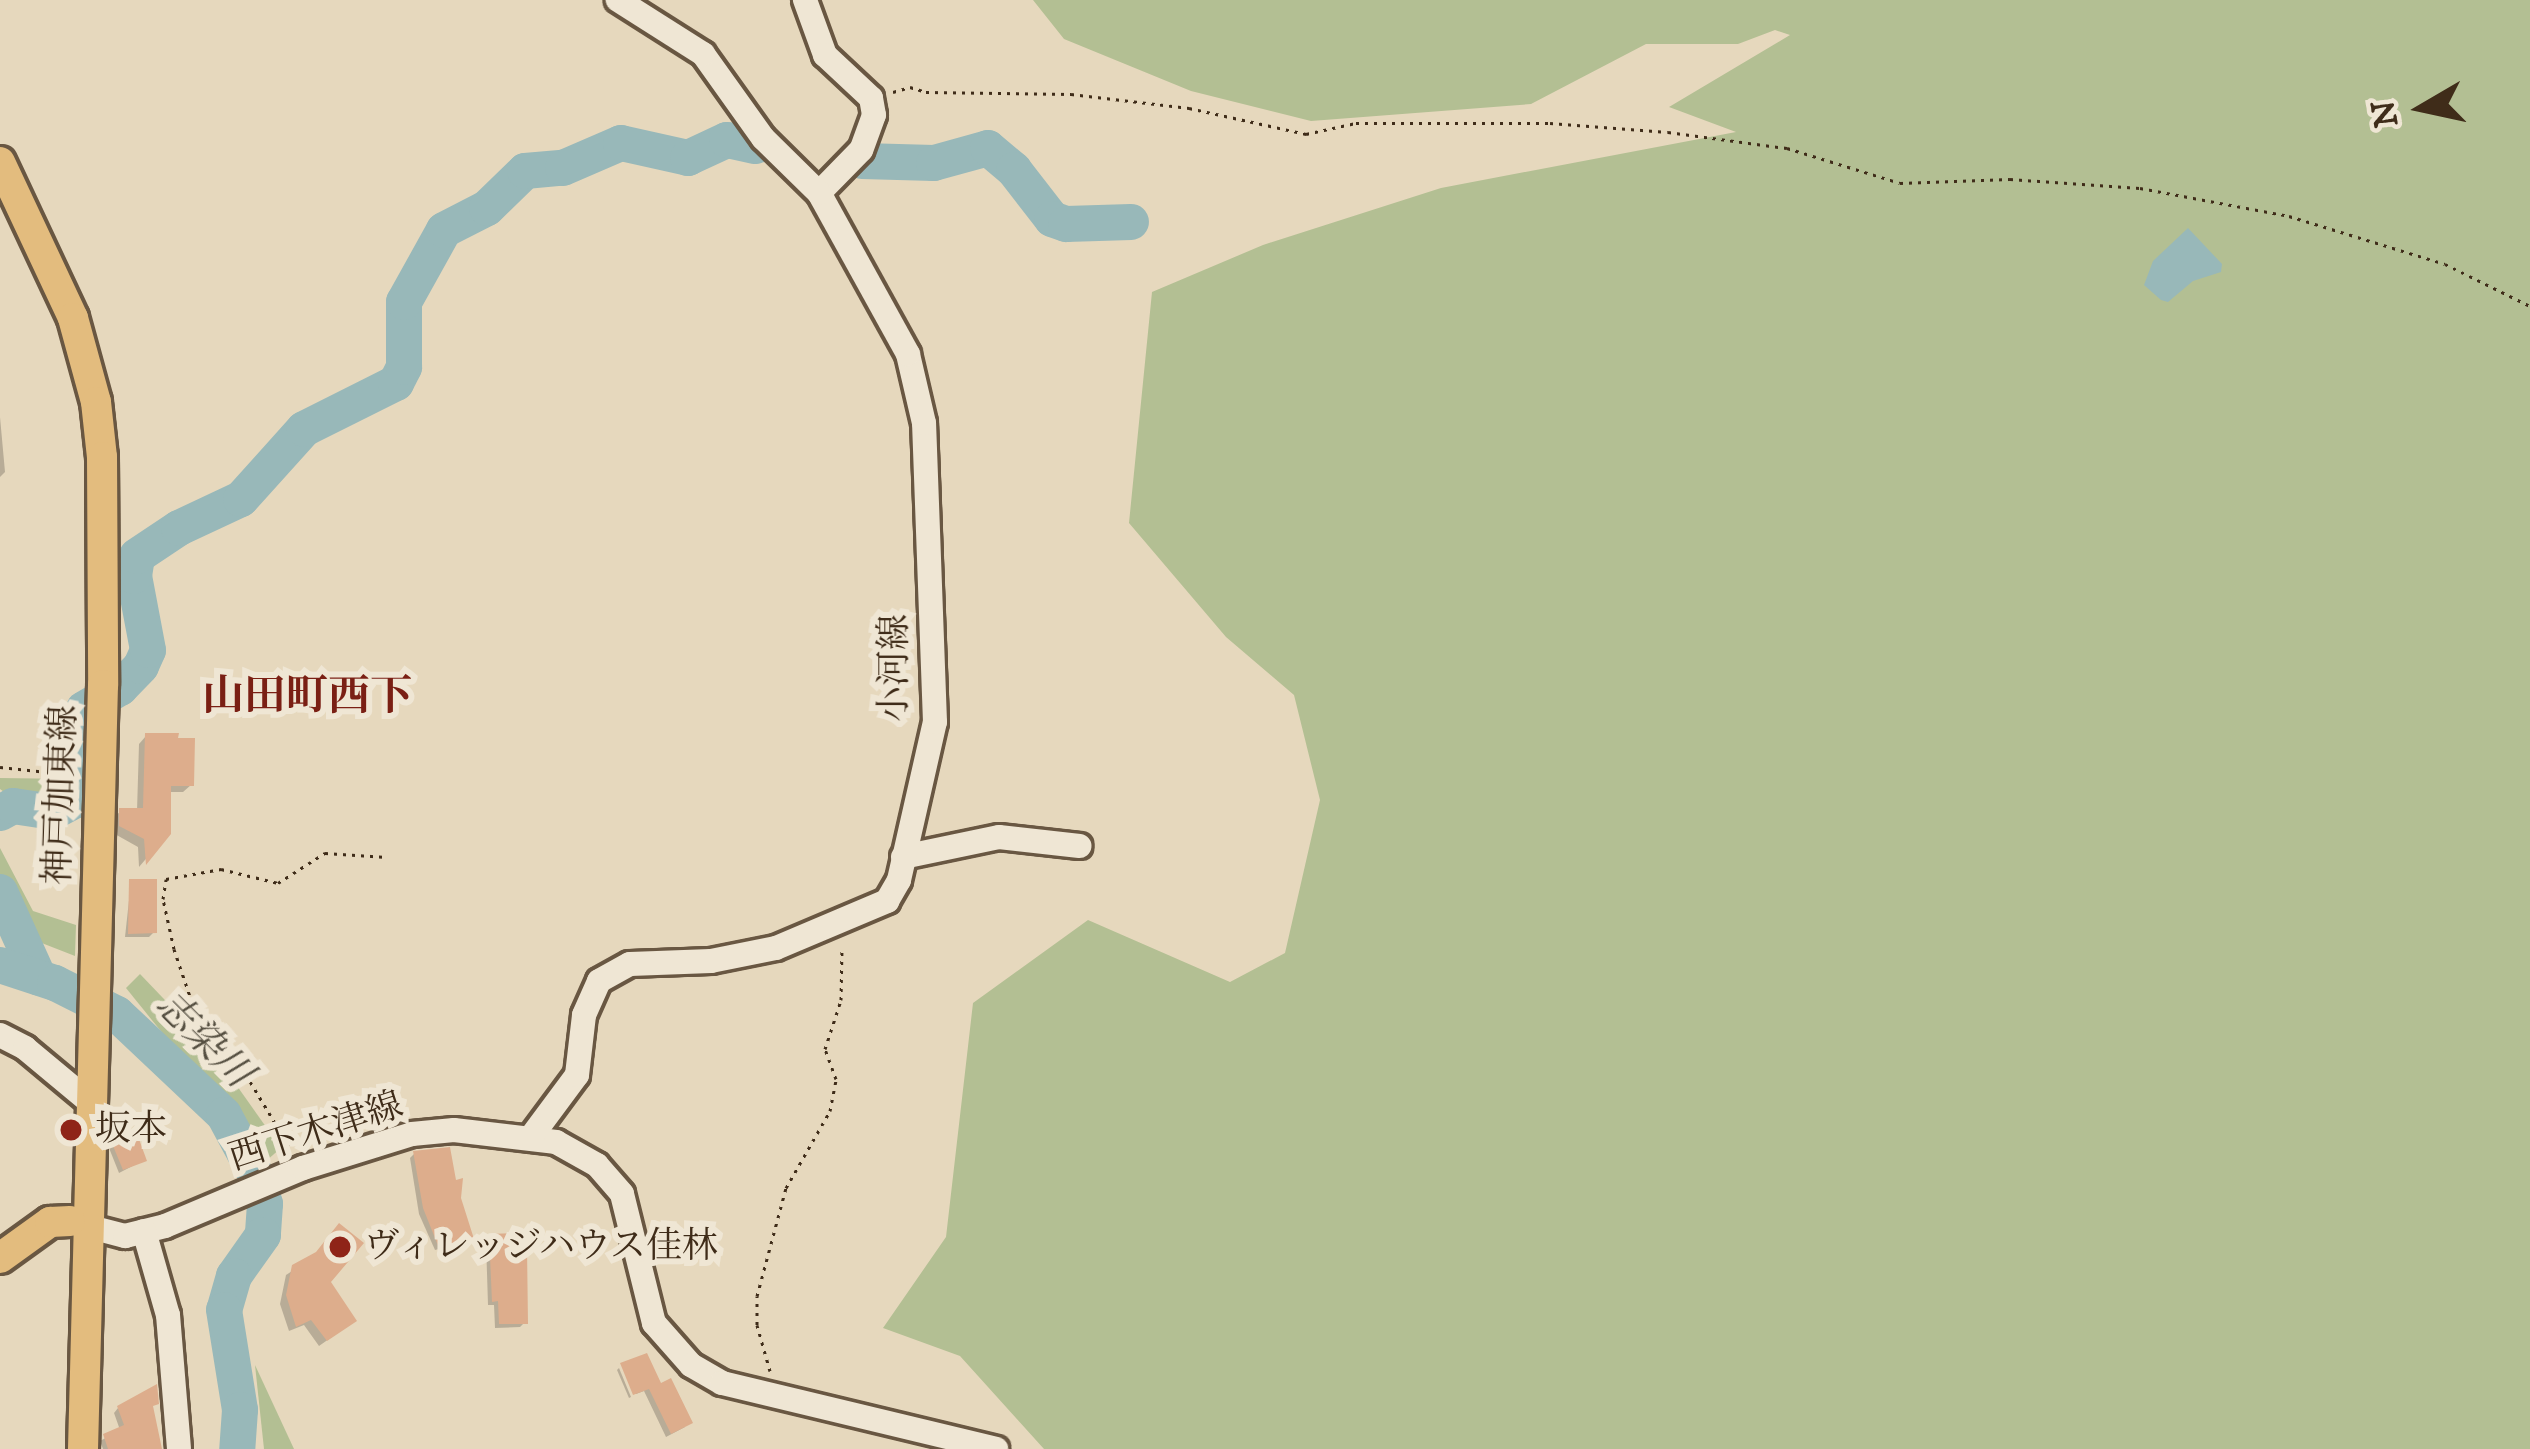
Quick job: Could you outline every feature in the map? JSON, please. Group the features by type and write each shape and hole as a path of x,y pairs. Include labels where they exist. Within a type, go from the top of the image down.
{"main road":[{"name":"神戸加東線","path":"0,162 73,318 96,402 103,478 96,954 91,1093 79,1225 83,1449"},
{"path":"0,1258 50,1222 79,1225"}],"street":[{"name":"小河線","path":"531,1137 577,1075 584,1015 599,981 630,964 711,961 776,948 887,901 899,880 935,722 924,423 908,354 819,193 763,138 703,54 618,0"},
{"path":"805,0 825,55 871,98 874,115 861,151 819,193"},
{"path":"903,857 999,837 1079,847"},
{"path":"0,1035 91,1093"},
{"name":"西下木津線","path":"79,1225 125,1236 154,1229 295,1172 412,1134 454,1130 556,1142 597,1165 622,1193 654,1323 691,1365 722,1383 776,1392 996,1449"},
{"path":"154,1229 168,1315 179,1449"}],"path":[{"path":"871,98 910,86 926,92 1071,94 1189,108 1306,134 1356,122 1550,123 1787,148 1900,182 2010,179 2140,188 2289,216 2445,264 2530,306"},
{"path":"0,767 72,775"},
{"path":"295,1172 242,1069 198,1020 174,949 163,898 166,879 220,869 278,883 326,853 387,857"},
{"path":"776,1392 757,1324 757,1296 786,1188 830,1111 836,1079 825,1048 841,1000 843,922"}],"green space":[{"path":"1033,0 2530,0 2530,1449 1044,1449 960,1356 883,1328 946,1237 973,1003 1088,920 1230,982 1285,953 1320,800 1294,695 1226,637 1129,523 1152,292 1263,245 1441,188 1736,132 1669,107 1790,35 1775,30 1738,44 1646,44 1531,104 1311,121 1191,91 1064,39"},
{"path":"0,778 73,779 59,806 13,799 0,789"},
{"path":"0,848 33,911 76,925 75,956 34,940 0,911"},
{"path":"140,974 208,1045 281,1148 266,1161 126,988"},
{"path":"255,1365 294,1449 264,1449"}],"water":[{"path":"2188,228 2222,264 2221,272 2193,281 2168,302 2161,300 2144,285 2153,261"}],"building":[{"path":"145,733 195,738 194,786 171,786 171,834 146,865 144,839 119,826 119,808 143,808"},
{"path":"129,879 157,879 157,933 128,934"},
{"path":"136,1131 147,1161 123,1170 111,1141"},
{"path":"450,1147 456,1180 463,1178 461,1198 474,1239 439,1248 423,1208 413,1151"},
{"path":"339,1223 364,1243 331,1282 357,1321 327,1341 311,1320 296,1327 286,1295 292,1265 316,1252"},
{"path":"514,1233 518,1247 527,1247 528,1324 499,1324 498,1301 492,1302 489,1234"},
{"path":"647,1353 661,1383 671,1378 693,1423 671,1434 649,1389 633,1395 620,1363"},
{"path":"157,1384 159,1404 153,1406 162,1449 108,1449 103,1434 124,1425 117,1406"}],"waterway":[{"path":"0,813 13,806 53,812 76,800 84,709 120,688 141,666 148,650 134,576 137,556 179,528 241,499 304,429 396,383 404,367 404,302 444,230 487,208 525,171 563,168 621,143 688,158 727,140 755,146"},
{"path":"862,161 934,163 988,148 1014,170 1052,219 1066,224 1131,222"},
{"path":"0,892 39,978"},
{"name":"志染川","path":"0,965 55,983 117,1014 224,1115 253,1169 265,1204 263,1235 234,1276 224,1310 240,1410 237,1449"}],"place":[{"name":"坂本","path":"71,1130"},
{"name":"ヴィレッジハウス佳林","path":"340,1247"}],"district":[{"name":"山田町西下","path":"307,697"}]}
